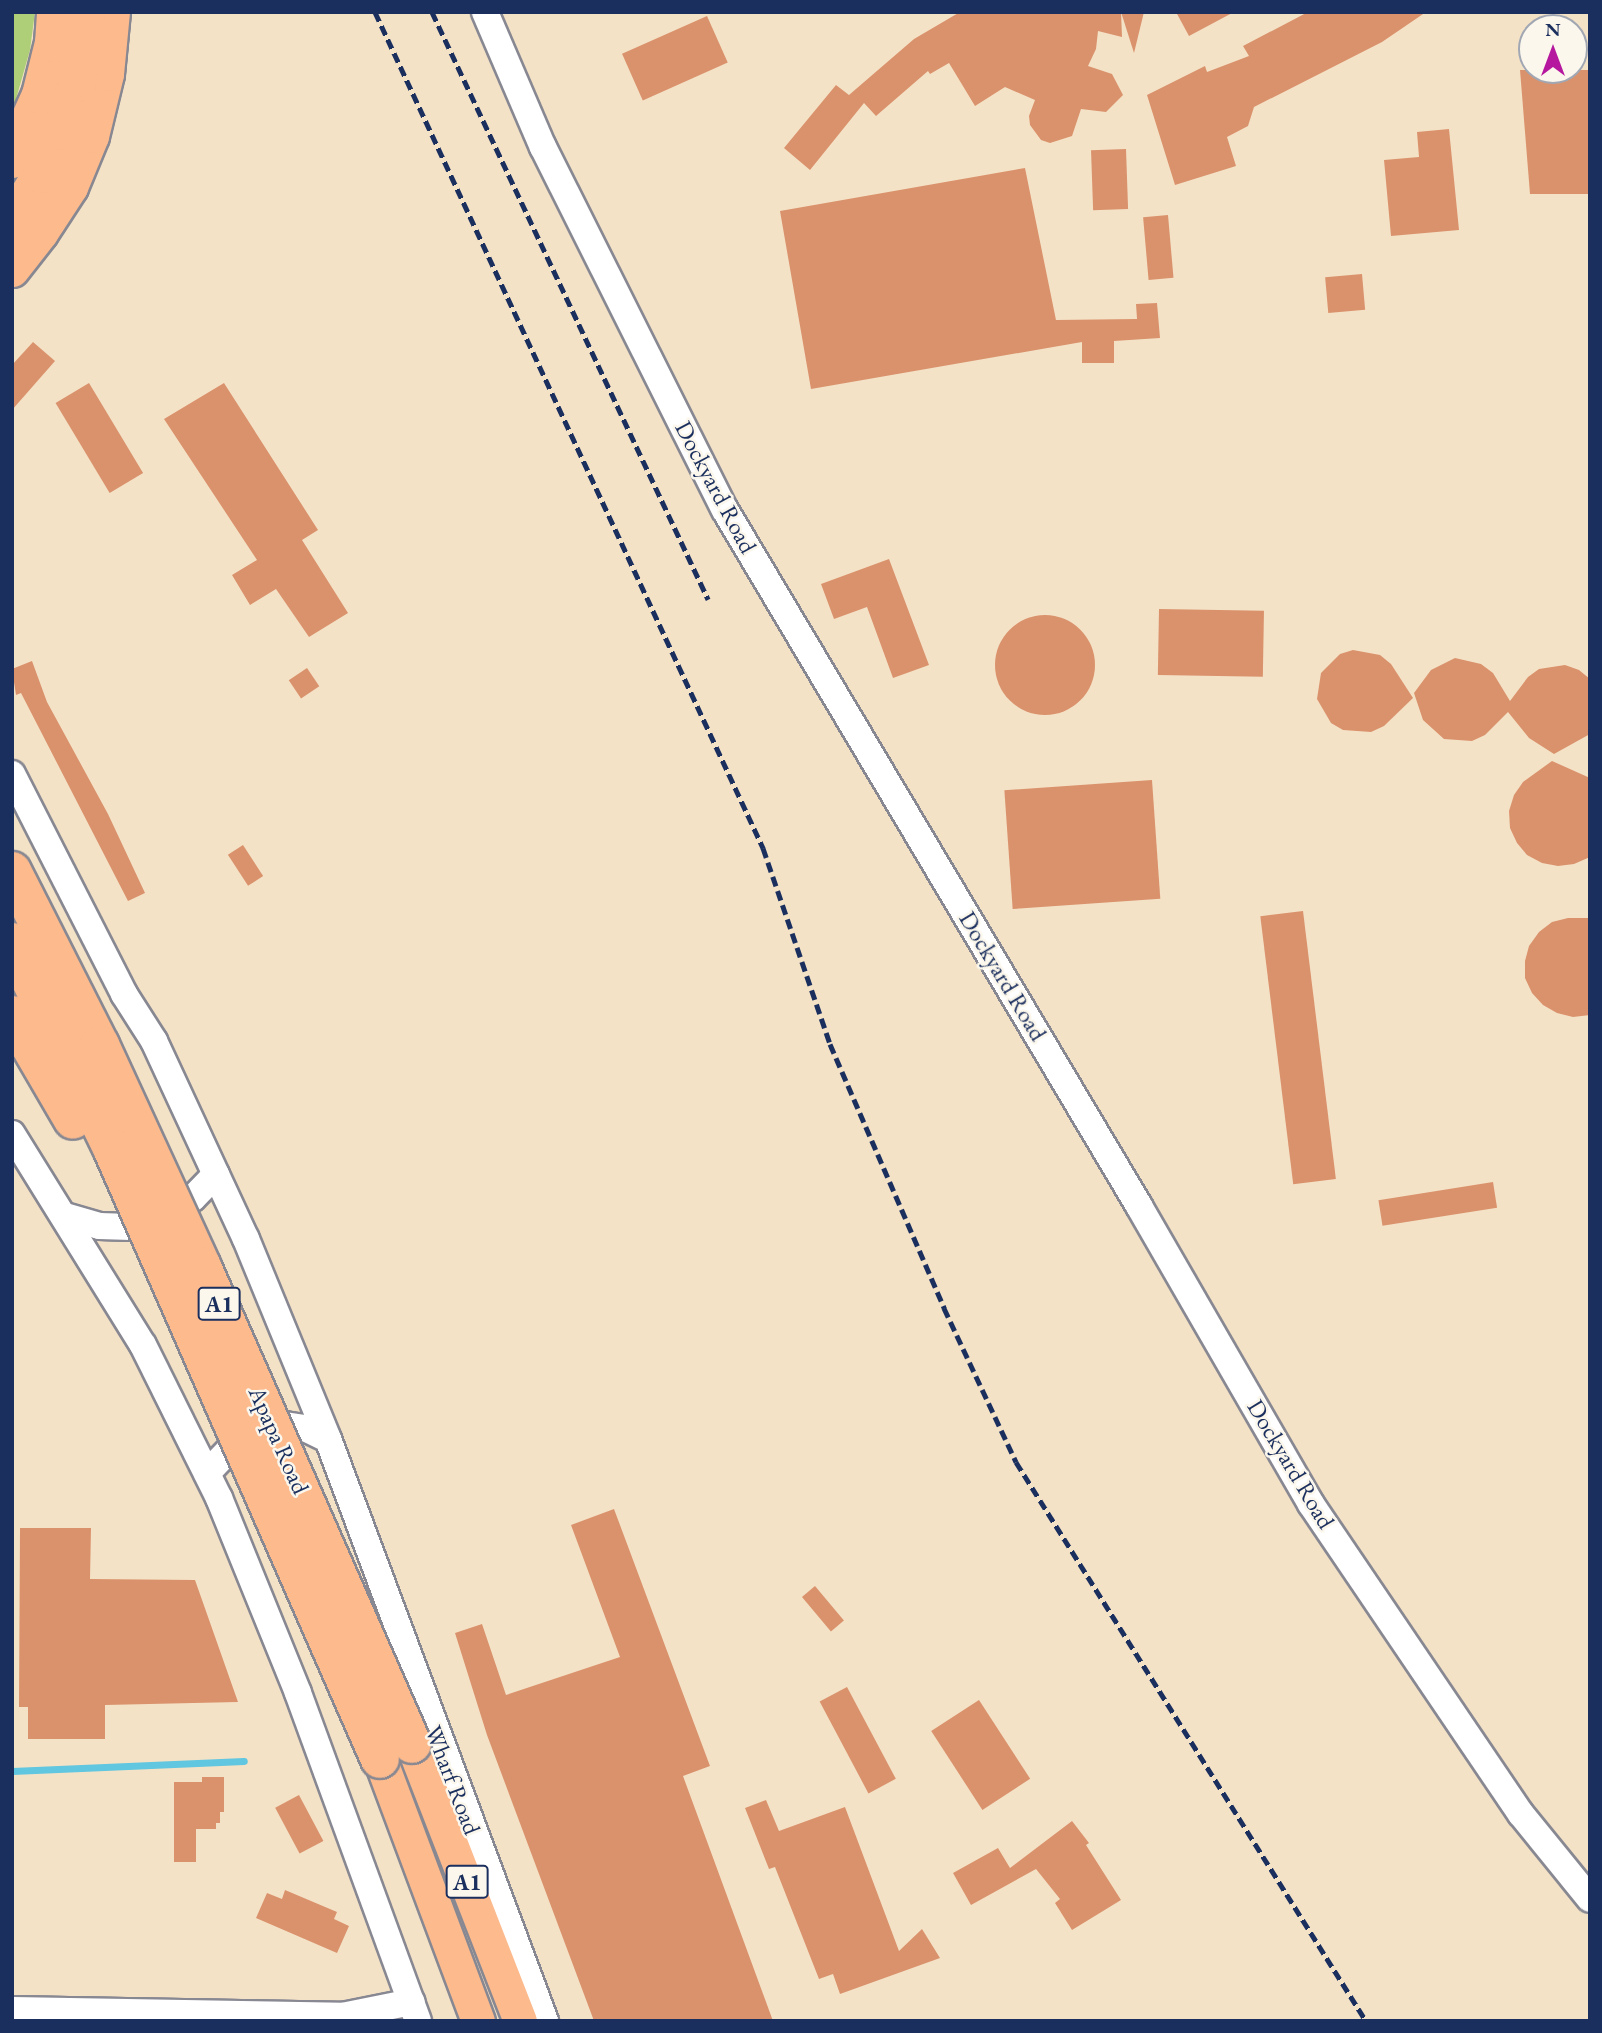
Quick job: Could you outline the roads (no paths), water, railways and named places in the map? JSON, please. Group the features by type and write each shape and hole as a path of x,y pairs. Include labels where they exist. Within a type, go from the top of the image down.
{"highway":[{"path":"12,159 41,95 54,43 56,12"},
{"path":"12,223 42,174 61,131 77,83 86,12"},
{"name":"Apapa Road","path":"12,871 100,1045 202,1267 396,1752"},
{"name":"Apapa Road","path":"12,942 112,1147 185,1313 396,1752"},
{"path":"12,1015 185,1313"}],"main road":[{"path":"12,270 41,233 71,187 92,136 107,74 113,12"},
{"name":"Apapa Road","path":"396,1752 478,2021"},
{"name":"Apapa Road","path":"396,1752 520,2021"}],"street":[{"name":"Dockyard Road","path":"485,12 543,148 725,510 1139,1206 1311,1504 1521,1815 1590,1899"},
{"name":"Wharf Road","path":"12,774 124,994 154,1041 216,1174 328,1439 407,1657 545,2021"},
{"path":"12,1135 144,1345 207,1473 298,1693 415,2011 342,2016 12,2010"},
{"path":"65,1216 99,1226 131,1227 194,1198 216,1174"},
{"path":"207,1473 230,1449 258,1432 285,1425 305,1428 328,1439"}],"waterway":[{"path":"12,1771 244,1761"}],"railway":[{"path":"375,12 763,848 830,1044 944,1308 1016,1462 1366,2021"},
{"path":"432,12 708,599"}]}
